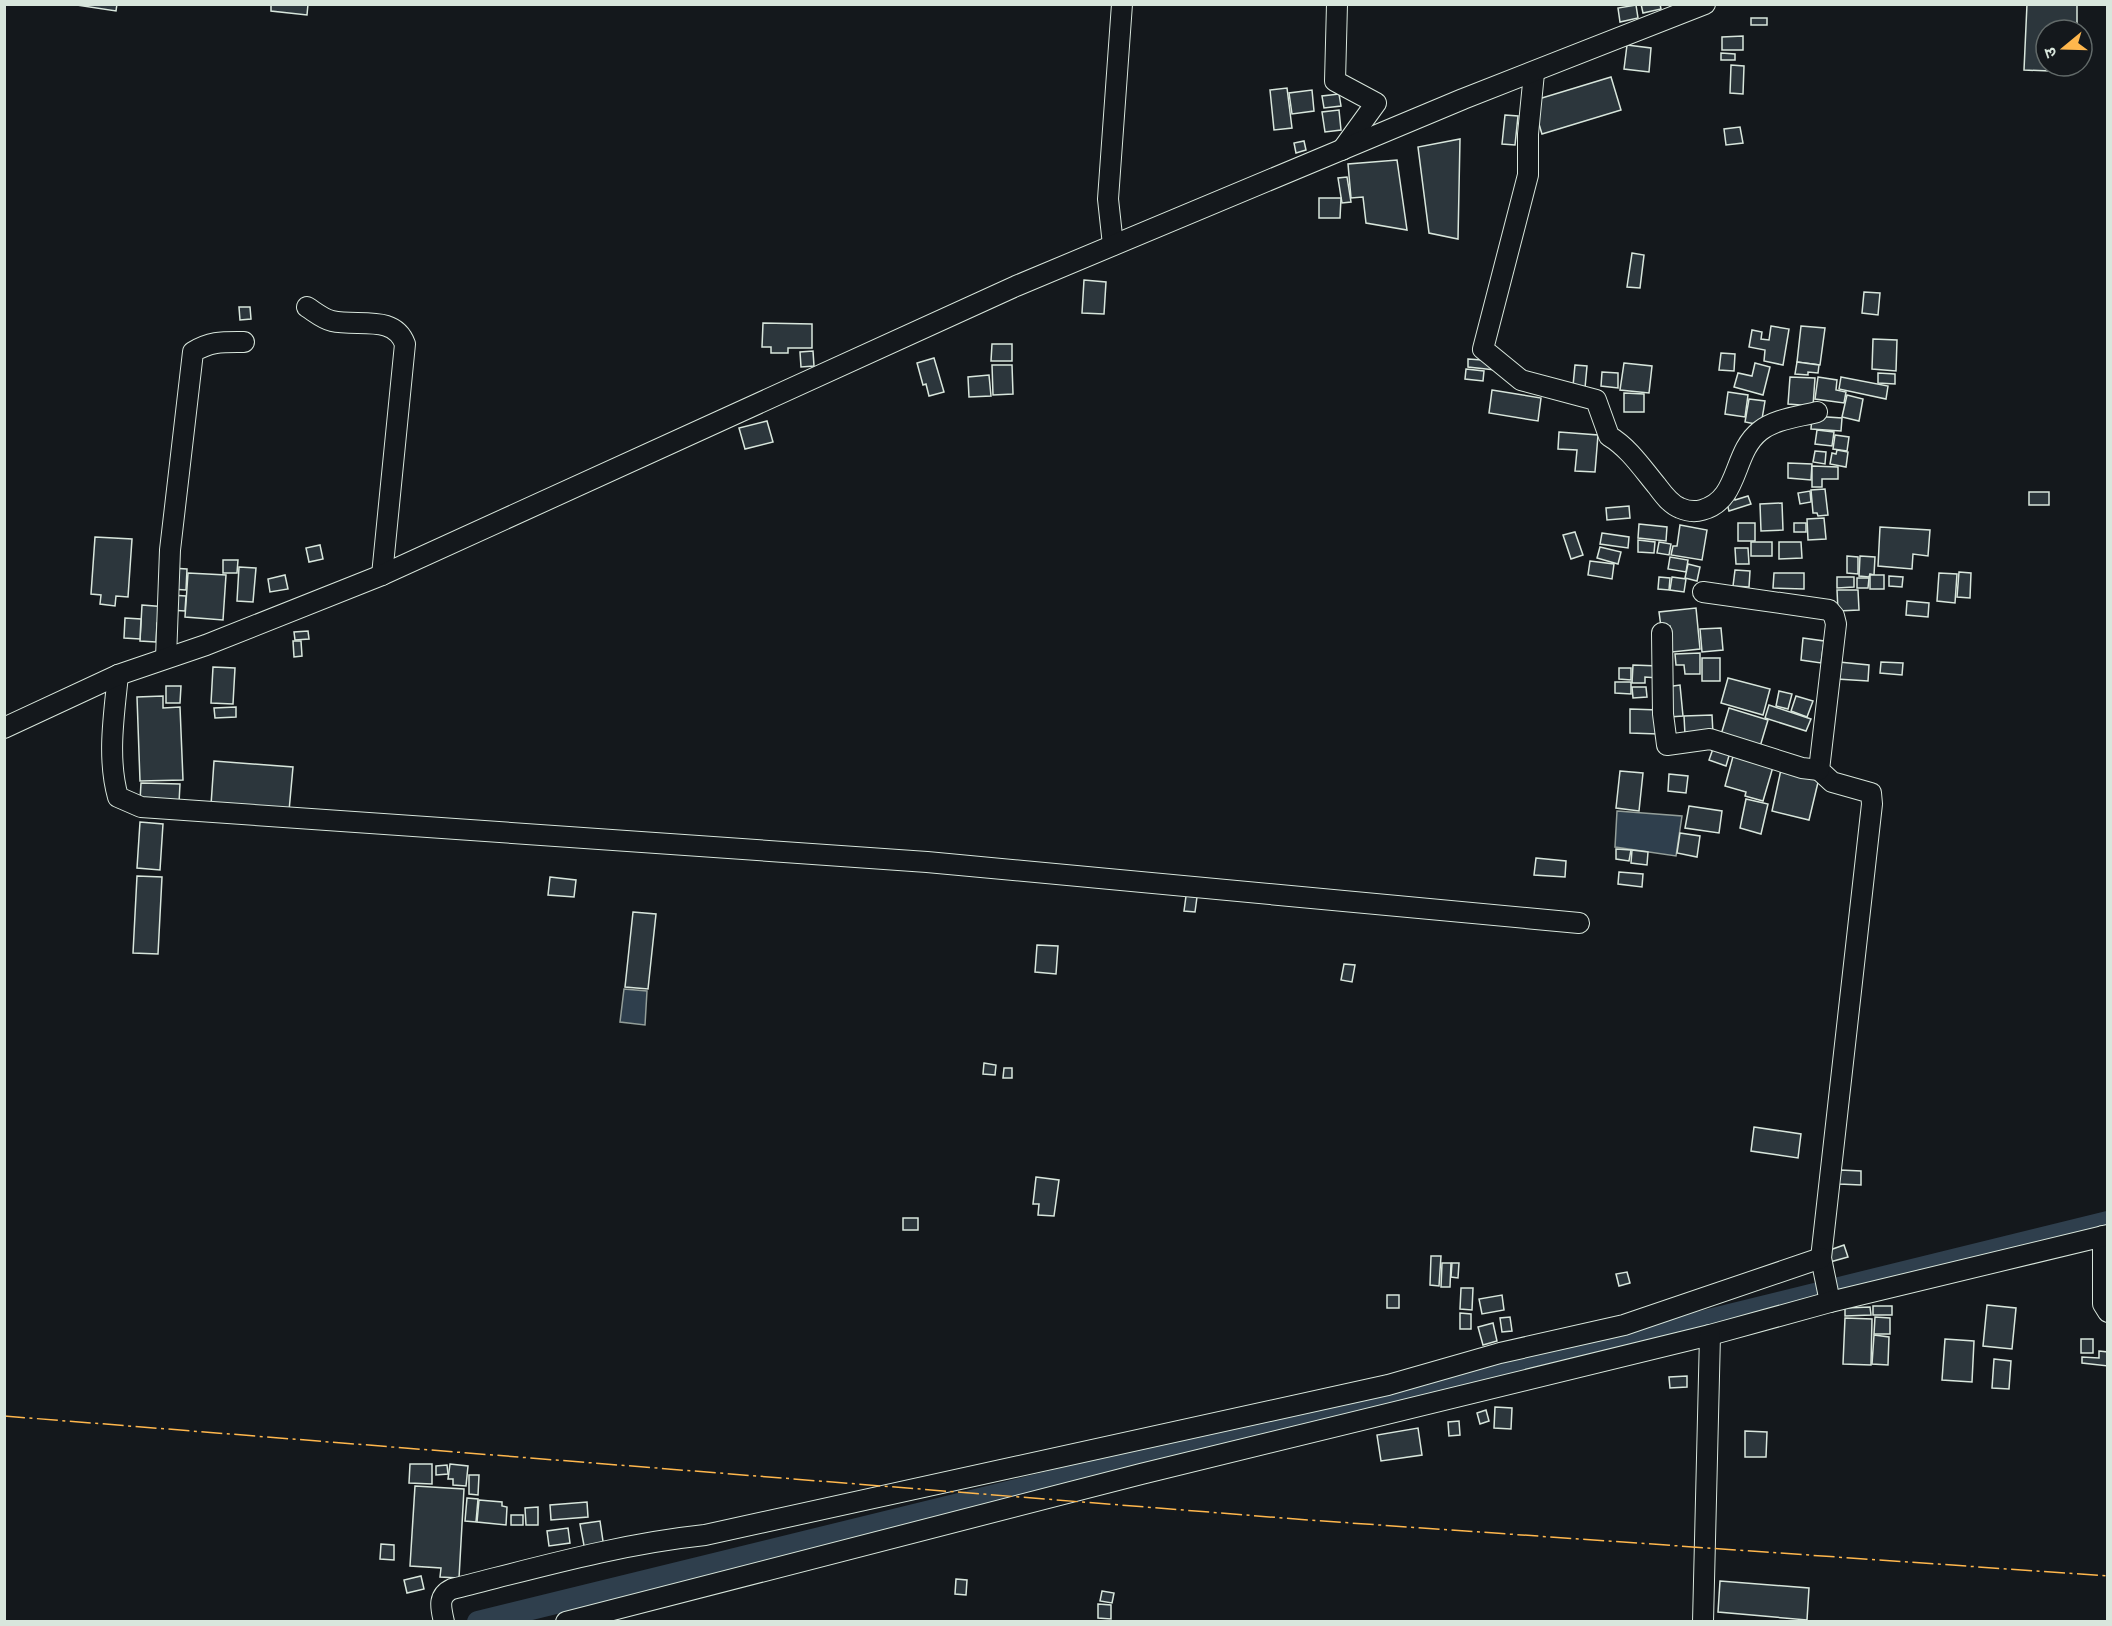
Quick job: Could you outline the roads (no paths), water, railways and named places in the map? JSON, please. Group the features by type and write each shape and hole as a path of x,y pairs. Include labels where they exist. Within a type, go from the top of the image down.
{"street":[{"path":"1113,245 1108,199 1122,4"},
{"path":"1337,4 1335,81 1376,103 1342,150"},
{"path":"4,728 118,675 206,645 382,575 1006,290 1463,99 1705,4"},
{"path":"1534,73 1528,134 1528,175 1483,349 1521,380 1596,400 1609,436 1620,442 1666,497 1677,507 1686,511 1698,512 1713,507 1723,499 1745,449 1761,431 1772,424 1817,412"},
{"path":"307,307 332,321 389,325 401,333 405,344 382,575"},
{"path":"166,657 170,550 193,352 214,342 244,342"},
{"path":"1703,592 1828,610 1834,616 1836,624 1818,770"},
{"path":"1662,633 1663,714 1667,745 1710,739 1802,768 1818,770 1832,782 1871,793 1872,804 1821,1259 1829,1299"},
{"path":"118,675 113,733 113,778 118,797 141,807 927,862 1580,923"},
{"path":"566,1622 1141,1474 1710,1335 1829,1299 2105,1236 2103,1304 2108,1312"},
{"path":"442,1613 441,1598 446,1592 586,1555 664,1539 705,1535 1388,1385 1500,1353 1624,1325 1821,1259"},
{"path":"1703,1622 1710,1335"}],"water":[{"path":"1617,811 1682,816 1676,856 1615,847"},
{"path":"624,989 647,991 645,1025 620,1022"}],"waterway":[{"path":"478,1622 2108,1222"}]}
